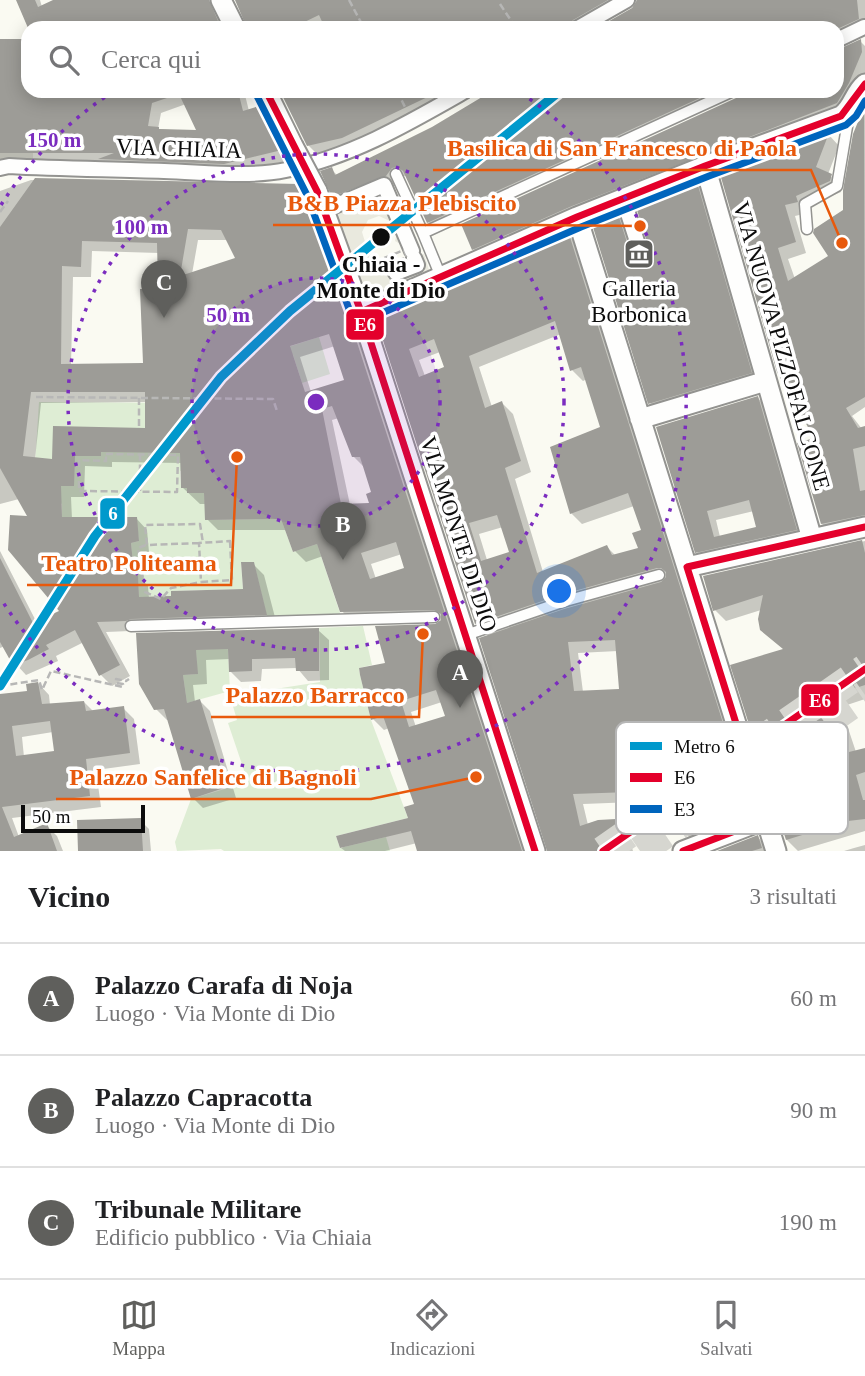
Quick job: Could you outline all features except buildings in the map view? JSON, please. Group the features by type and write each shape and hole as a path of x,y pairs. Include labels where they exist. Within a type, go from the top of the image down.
{"street":[{"path":"221,0 232,21"},
{"path":"590,21 627,0"},
{"path":"844,37 864,27"},
{"path":"361,313 577,216 841,116 865,84"},
{"name":"VIA MONTE DI DIO","path":"269,98 293,146 324,198 458,623 535,851"},
{"name":"VIA CHIAIA","path":"0,168 9,166 235,173 283,171 337,156 374,140 453,98"},
{"name":"VIA NUOVA PIZZOFALCONE","path":"705,166 812,539"},
{"path":"324,198 332,207 350,204 384,185 417,265 396,274 393,267"},
{"path":"623,198 642,254"},
{"path":"577,216 683,568 734,722"},
{"path":"640,419 766,381"},
{"path":"683,568 865,527"},
{"path":"683,851 727,834"},
{"path":"771,834 776,851"}],"lane":[{"path":"423,233 718,98"},
{"path":"807,229 805,204 837,186 850,107"},
{"path":"397,174 441,277"},
{"path":"458,623 562,602 659,575"},
{"path":"131,626 435,617"}],"path":[{"path":"349,0 360,21"},
{"path":"500,4 511,21"},
{"path":"0,212 8,201"},
{"path":"36,397 274,399 276,411"},
{"path":"139,398 139,428"},
{"path":"106,454 140,454 178,455 177,492 79,491 79,460 106,461 106,454"},
{"path":"140,454 140,491"},
{"path":"147,545 145,525 200,524 201,582"},
{"path":"230,541 232,580 171,588 162,599 145,592 138,548 147,545 230,541"},
{"path":"0,686 39,680 42,690 51,671 123,687 123,684 116,683 116,679 129,679"}],"green space":[{"path":"319,337 330,374 302,383 293,355 279,350"},
{"path":"39,402 186,403 187,470 180,471 181,488 187,488 188,493 195,493 204,488 206,520 281,519 293,552 317,544 341,616 267,617 254,563 241,563 243,589 172,591 172,606 148,597 139,597 138,574 134,573 131,543 139,541 136,517 62,517 62,504 34,480"},
{"path":"363,626 372,665 359,668 360,675 371,720 408,818 336,836 340,848 386,837 390,851 177,851 175,842 191,799 248,782 228,723 237,720 230,696 320,682 319,628"},
{"path":"227,631 230,691 187,703 183,675 197,674 196,650 214,649"}],"shaded area":[{"path":"0,153 33,153 33,167 0,168"},
{"path":"385,176 417,257 424,254 429,270 421,276 363,294 329,205","holes":["379,216 392,222 397,233 395,241 407,248 412,259 374,275 369,264 373,250 366,245 362,232 368,220"]}],"tunnel":[{"path":"789,722 865,669"},
{"path":"826,722 865,695"},
{"path":"603,851 627,834"},
{"path":"640,851 665,834"}],"metro line":[{"name":"6","path":"0,686 95,536 221,377 290,311 551,98"}],"transit line":[{"name":"E6","path":"361,312 577,217 841,116 865,84"},
{"name":"E3","path":"258,98 307,195 352,317 361,322 581,227 846,125 856,116 865,101"},
{"name":"E6","path":"270,98 317,191 361,312 535,851"},
{"name":"E6","path":"736,722 687,567 865,527"},
{"name":"E6","path":"789,722 865,669"},
{"name":"E6","path":"603,851 627,834"},
{"name":"E6","path":"683,851 727,834"}],"place":[{"name":"B&B Piazza Plebiscito","path":"640,226"},
{"name":"Chiaia - Monte di Dio","path":"381,237"},
{"name":"Basilica di San Francesco di Paola","path":"842,243"},
{"name":"Galleria Borbonica","path":"639,254"},
{"name":"Tribunale Militare","path":"164,318"},
{"name":"Teatro Politeama","path":"237,457"},
{"name":"Palazzo Capracotta","path":"343,560"},
{"name":"Palazzo Barracco","path":"423,634"},
{"name":"Palazzo Carafa di Noja","path":"460,708"},
{"name":"Palazzo Sanfelice di Bagnoli","path":"476,777"}]}
